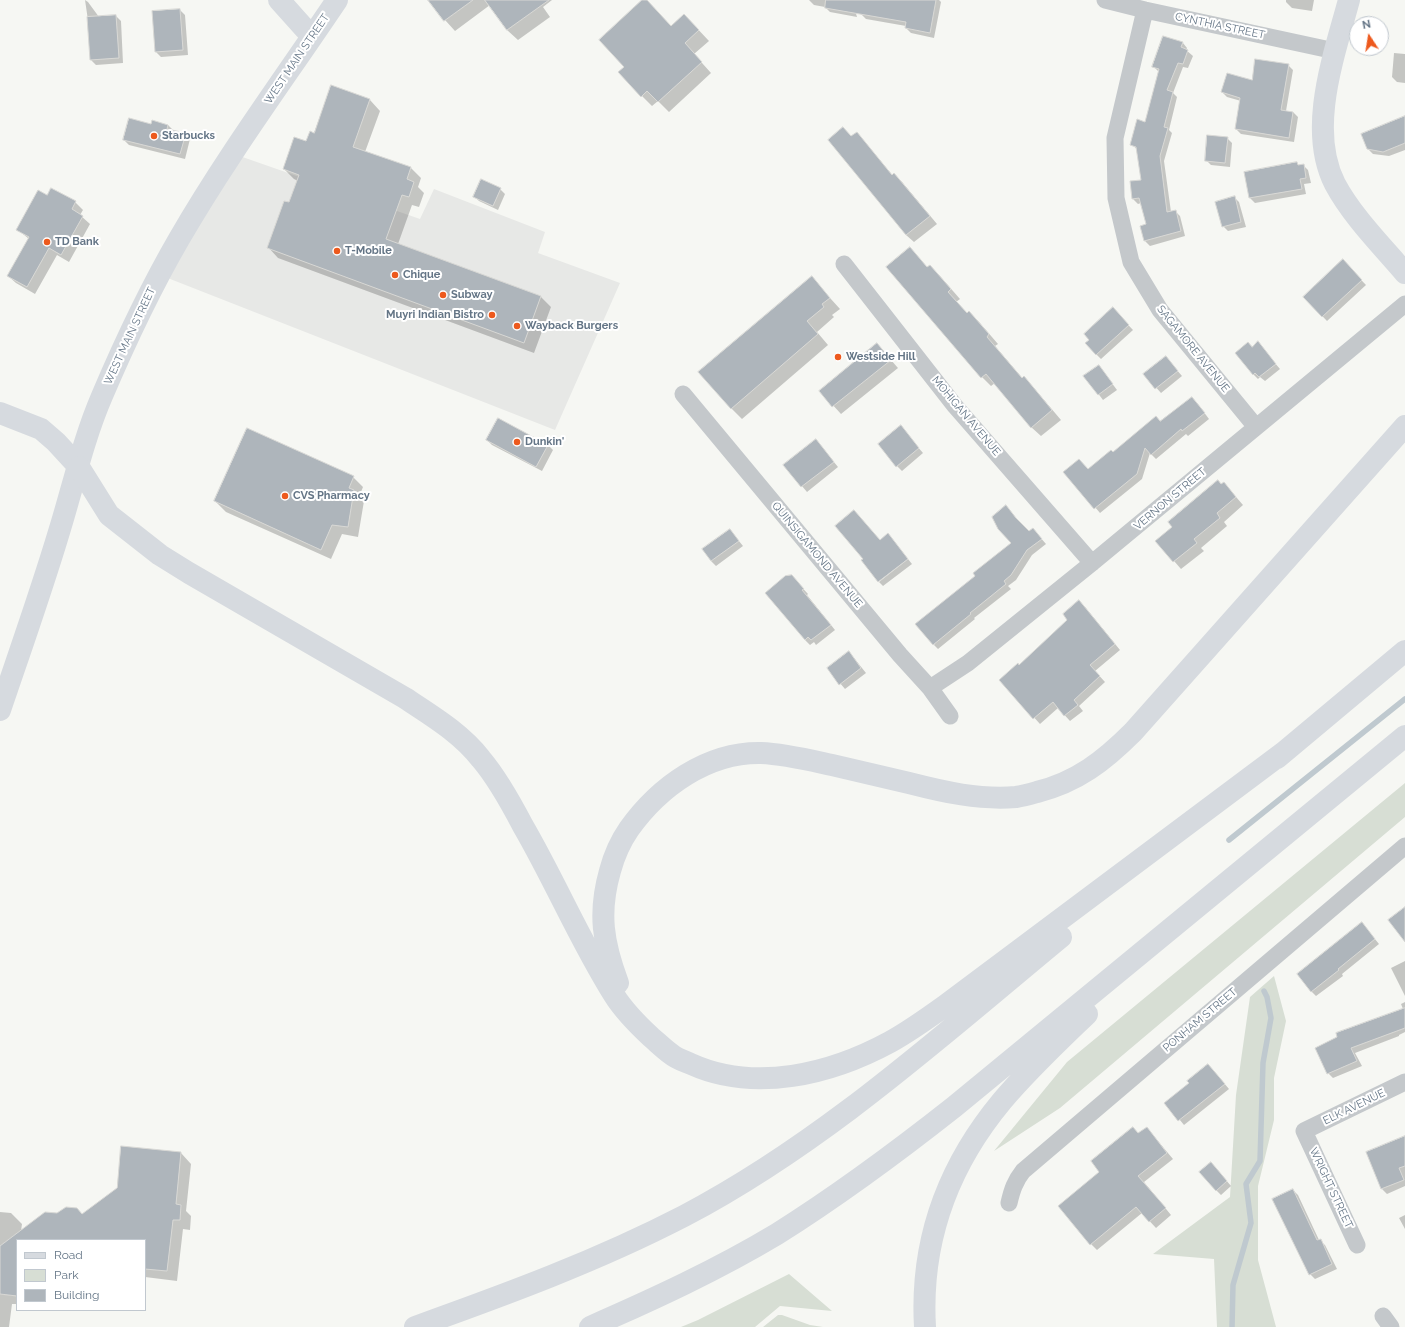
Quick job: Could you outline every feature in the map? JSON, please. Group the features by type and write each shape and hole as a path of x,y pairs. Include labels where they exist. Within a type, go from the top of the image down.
{"main road":[{"path":"280,0 305,28 314,34"},
{"name":"WEST MAIN STREET","path":"0,710 55,544 89,430 102,395 126,341 161,271 190,219 337,0"},
{"path":"1349,0 1327,87 1323,127 1325,153 1329,170 1337,188 1351,209 1405,273"},
{"path":"0,413 41,429 56,442 78,467 109,515 160,555 405,698 435,717 460,737 480,758 498,782 510,802 534,844 596,965 614,996 634,1022 671,1054 704,1070 732,1076 764,1079 795,1076 826,1068 858,1057 890,1042 946,1005 1288,749"},
{"path":"671,1054 636,1019 621,991 611,964 604,933 602,908 606,884 624,836 640,813 660,793 682,776 708,764 732,756 760,753 787,755 935,789 964,795 990,798 1018,796 1044,790 1068,782 1096,766 1112,753 1133,732 1398,434 1405,422"},
{"path":"415,1327 559,1274 622,1247 691,1212 743,1182 801,1144 856,1104 914,1058 1405,651"},
{"path":"590,1327 714,1269 776,1234 836,1196 896,1153 1405,736"},
{"path":"925,1327 925,1288 928,1259 934,1231 952,1178 965,1153 998,1106 1027,1073 1179,921"}],"street":[{"name":"CYNTHIA STREET","path":"1106,0 1145,10 1336,51"},
{"name":"SAGAMORE AVENUE","path":"1145,10 1115,138 1116,198 1131,262 1160,310 1256,427"},
{"name":"MOHIGAN AVENUE","path":"844,264 955,406 1092,563"},
{"name":"VERNON STREET","path":"930,688 968,663 1092,563 1405,304"},
{"name":"QUINSIGAMOND AVENUE","path":"683,394 900,655 930,688 950,716"},
{"name":"PONHAM STREET","path":"1010,1203 1014,1184 1023,1171 1405,846"},
{"name":"ELK AVENUE","path":"1304,1131 1405,1082"},
{"name":"WRIGHT STREET","path":"1304,1131 1357,1245"}],"shaded area":[{"path":"231,153 420,219 434,189 545,232 538,253 620,283 555,430 160,275"}],"green space":[{"path":"1405,783 1405,817 1060,1108 994,1151 1067,1062"},
{"path":"1274,976 1286,1021 1274,1078 1274,1120 1258,1186 1258,1260 1276,1327 1217,1327 1214,1259 1153,1254 1230,1197 1236,1095 1250,997"},
{"path":"789,1274 832,1311 780,1306 755,1327 681,1327 698,1320"},
{"path":"778,1315 810,1325 823,1327 763,1327"}],"building":[{"path":"428,0 473,0 444,21"},
{"path":"485,0 549,0 507,30"},
{"path":"642,0 647,0 671,26 684,14 699,30 685,43 702,62 658,102 647,91 641,97 618,72 624,67 599,40"},
{"path":"826,0 936,0 930,33 905,28 906,22 825,8"},
{"path":"180,9 183,50 155,52 152,11"},
{"path":"116,15 119,58 90,60 87,17"},
{"path":"1163,36 1183,42 1181,47 1188,50 1183,64 1178,63 1167,90 1173,92 1164,127 1168,128 1160,156 1167,212 1176,210 1181,231 1144,241 1140,226 1146,224 1139,198 1132,199 1130,181 1141,180 1136,147 1130,145 1137,119 1145,122 1159,69 1152,67"},
{"path":"1255,59 1289,64 1281,110 1293,112 1289,138 1235,129 1240,98 1221,92 1227,73 1252,80"},
{"path":"331,85 370,99 353,147 411,167 407,179 414,182 409,197 402,195 386,239 541,296 524,343 267,248 284,201 289,202 299,175 283,169 294,137 306,141 310,131 314,133"},
{"path":"1405,116 1405,143 1383,152 1367,149 1361,134"},
{"name":"Starbucks","path":"129,118 151,124 152,120 168,125 167,129 186,133 180,154 123,140"},
{"path":"843,127 851,136 857,132 892,175 894,173 930,216 906,235 828,140"},
{"path":"1207,135 1228,137 1225,163 1205,161"},
{"path":"1297,162 1298,165 1304,164 1306,178 1300,179 1302,189 1249,198 1244,172"},
{"path":"481,179 501,188 493,206 473,197"},
{"name":"TD Bank","path":"51,188 76,201 72,209 83,216 61,255 49,248 27,287 7,276 29,237 16,230 38,190 47,195"},
{"path":"1235,196 1241,222 1222,227 1215,202"},
{"path":"910,247 927,267 930,265 951,289 948,292 967,313 969,311 989,334 987,337 1022,378 1024,376 1052,410 1031,428 986,374 981,378 886,267"},
{"path":"1343,259 1362,280 1322,317 1303,297"},
{"path":"812,276 830,298 822,304 824,307 807,321 818,334 731,409 698,372"},
{"path":"1113,307 1129,325 1096,355 1085,343 1089,340 1084,334"},
{"path":"1258,341 1276,364 1259,377 1255,373 1253,375 1235,353 1248,342 1252,347"},
{"path":"877,343 891,360 832,407 819,391"},
{"path":"1166,356 1178,371 1155,389 1143,374"},
{"path":"1099,365 1113,384 1098,395 1083,376"},
{"path":"1192,397 1205,413 1182,431 1181,429 1151,455 1145,448 1137,474 1094,509 1063,472 1079,459 1088,469 1111,450 1113,452 1156,416 1160,421"},
{"name":"Dunkin'","path":"498,418 548,445 536,467 486,440"},
{"path":"901,425 919,448 896,467 878,444"},
{"name":"CVS Pharmacy","path":"247,428 354,476 349,488 354,490 348,527 332,525 321,550 214,501"},
{"path":"816,439 834,462 801,487 783,465"},
{"path":"1218,480 1221,484 1224,482 1236,497 1217,513 1220,518 1194,539 1197,543 1173,562 1155,541 1172,527 1168,522"},
{"path":"1006,505 1029,531 1033,528 1042,539 1027,550 1011,575 1004,581 1006,584 933,645 915,624 975,576 973,573 1011,543 998,529 992,517"},
{"path":"854,510 880,540 888,533 908,559 878,582 861,560 863,559 835,526"},
{"path":"730,529 739,541 711,561 702,549"},
{"path":"792,575 804,589 802,590 831,625 811,640 808,637 805,640 765,593 785,576"},
{"path":"1079,600 1115,644 1090,665 1100,676 1074,700 1078,705 1064,716 1053,702 1033,719 999,680 1018,663 1019,665 1067,620 1063,614"},
{"path":"849,651 861,668 839,685 827,668"},
{"path":"1405,907 1405,942 1388,920"},
{"path":"1362,922 1375,939 1311,992 1297,974"},
{"path":"1405,1008 1405,1028 1351,1048 1357,1061 1327,1074 1315,1048 1337,1037 1336,1033"},
{"path":"1208,1064 1225,1084 1178,1121 1164,1103 1189,1083 1187,1081"},
{"path":"1133,1127 1138,1133 1147,1127 1167,1153 1138,1176 1166,1208 1149,1222 1136,1207 1090,1245 1058,1206 1099,1172 1091,1161"},
{"path":"1405,1136 1405,1166 1399,1168 1404,1180 1381,1189 1366,1152"},
{"path":"121,1146 181,1152 176,1204 181,1205 180,1220 173,1220 167,1271 146,1269 146,1239 16,1239 16,1296 0,1294 0,1246 45,1212 57,1213 66,1207 77,1208 82,1214 117,1188"},
{"path":"1211,1162 1227,1181 1216,1191 1199,1172"},
{"path":"1293,1189 1317,1240 1321,1239 1332,1264 1309,1275 1272,1199"}],"waterway":[{"path":"1229,840 1405,699"},
{"path":"1232,1327 1233,1285 1251,1223 1246,1184 1260,1161 1263,1063 1271,1018 1267,997 1264,991"}],"place":[{"name":"Starbucks","path":"154,136"},
{"name":"TD Bank","path":"47,242"},
{"name":"T-Mobile","path":"337,251"},
{"name":"Chique","path":"395,275"},
{"name":"Subway","path":"443,295"},
{"name":"Muyri Indian Bistro","path":"492,315"},
{"name":"Wayback Burgers","path":"517,326"},
{"name":"Westside Hill","path":"838,357"},
{"name":"Dunkin'","path":"517,442"},
{"name":"CVS Pharmacy","path":"285,496"}]}
